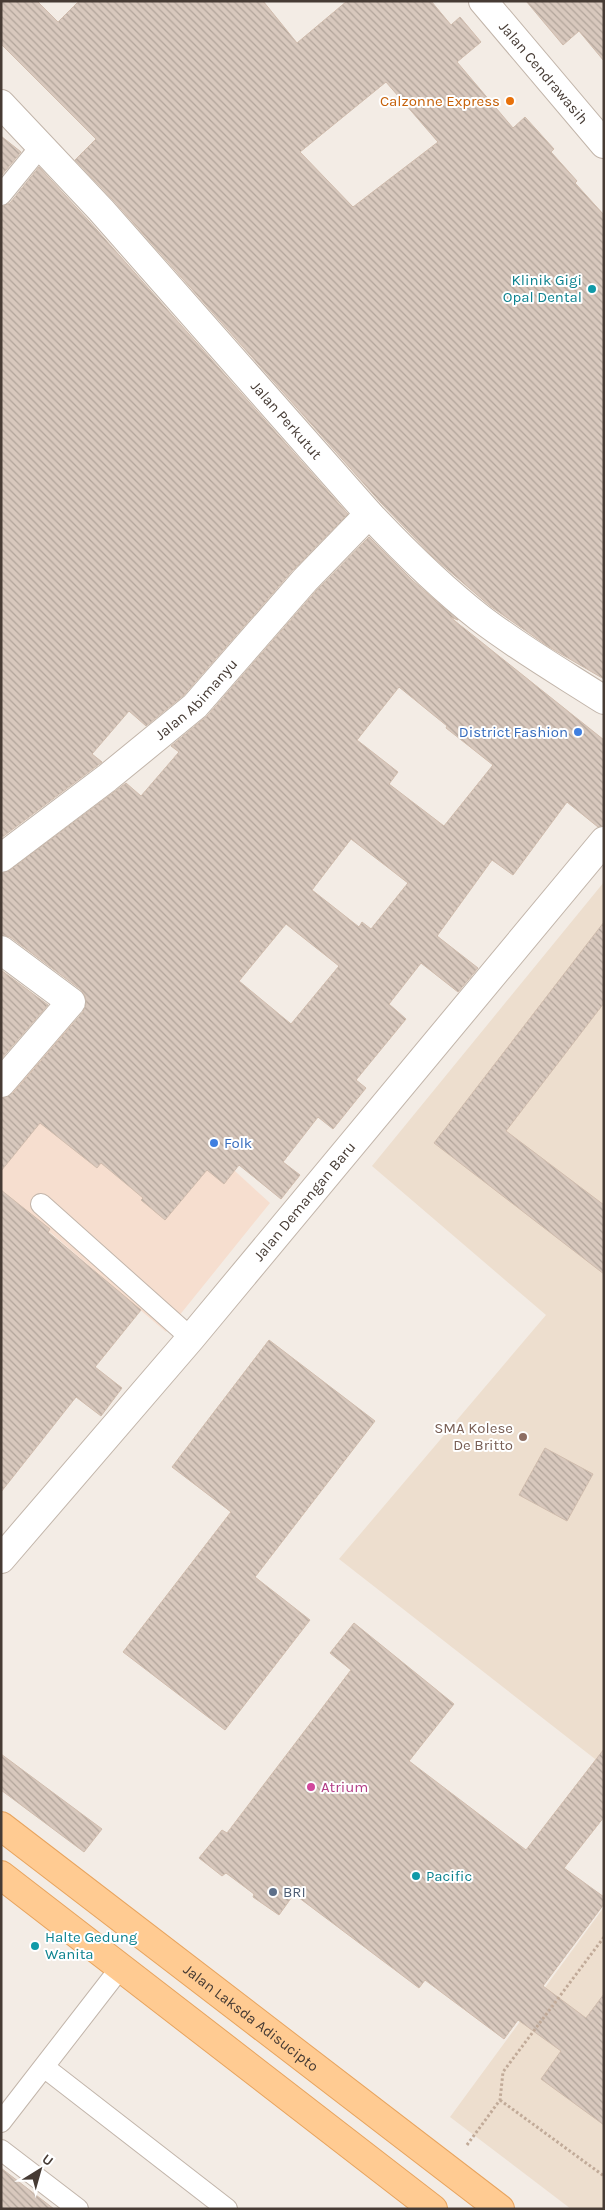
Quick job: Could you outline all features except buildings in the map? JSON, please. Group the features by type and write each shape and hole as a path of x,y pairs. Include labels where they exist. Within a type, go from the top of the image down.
{"main road":[{"name":"Jalan Laksda Adisucipto","path":"1,1826 491,2206"},
{"path":"1,1875 433,2209"}],"street":[{"name":"Jalan Cendrawasih","path":"483,1 604,144"},
{"name":"Jalan Perkutut","path":"1,104 101,210 369,514 415,561 479,617 531,654 604,700"},
{"name":"Jalan Abimanyu","path":"1,858 107,778 195,706 305,580 369,514"},
{"name":"Jalan Demangan Baru","path":"1,1559 191,1338 604,841"},
{"path":"1,950 71,1002 1,1083"}],"lane":[{"path":"1,194 41,146"},
{"path":"41,1204 191,1338"},
{"path":"1,2122 121,1967"},
{"path":"44,2067 227,2209"},
{"path":"1,2150 78,2209"}],"path":[{"path":"479,2130 500,2100 502,2072 604,1937"},
{"path":"500,2100 604,2176"}],"shaded area":[{"name":"SMA Kolese De Britto","path":"604,882 604,1766 339,1559 546,1315 372,1166"},
{"path":"67,1018 270,1203 166,1332 1,1190 1,1093"},
{"path":"604,1907 604,2209 571,2209 450,2117"}],"place":[{"name":"Calzonne Express","path":"510,101"},
{"name":"Klinik Gigi Opal Dental","path":"592,289"},
{"name":"District Fashion","path":"578,732"},
{"name":"Folk","path":"214,1143"},
{"name":"SMA Kolese De Britto","path":"523,1437"},
{"name":"Atrium","path":"311,1787"},
{"name":"Pacific","path":"416,1876"},
{"name":"BRI","path":"273,1892"},
{"name":"Halte Gedung Wanita","path":"35,1946"}]}
